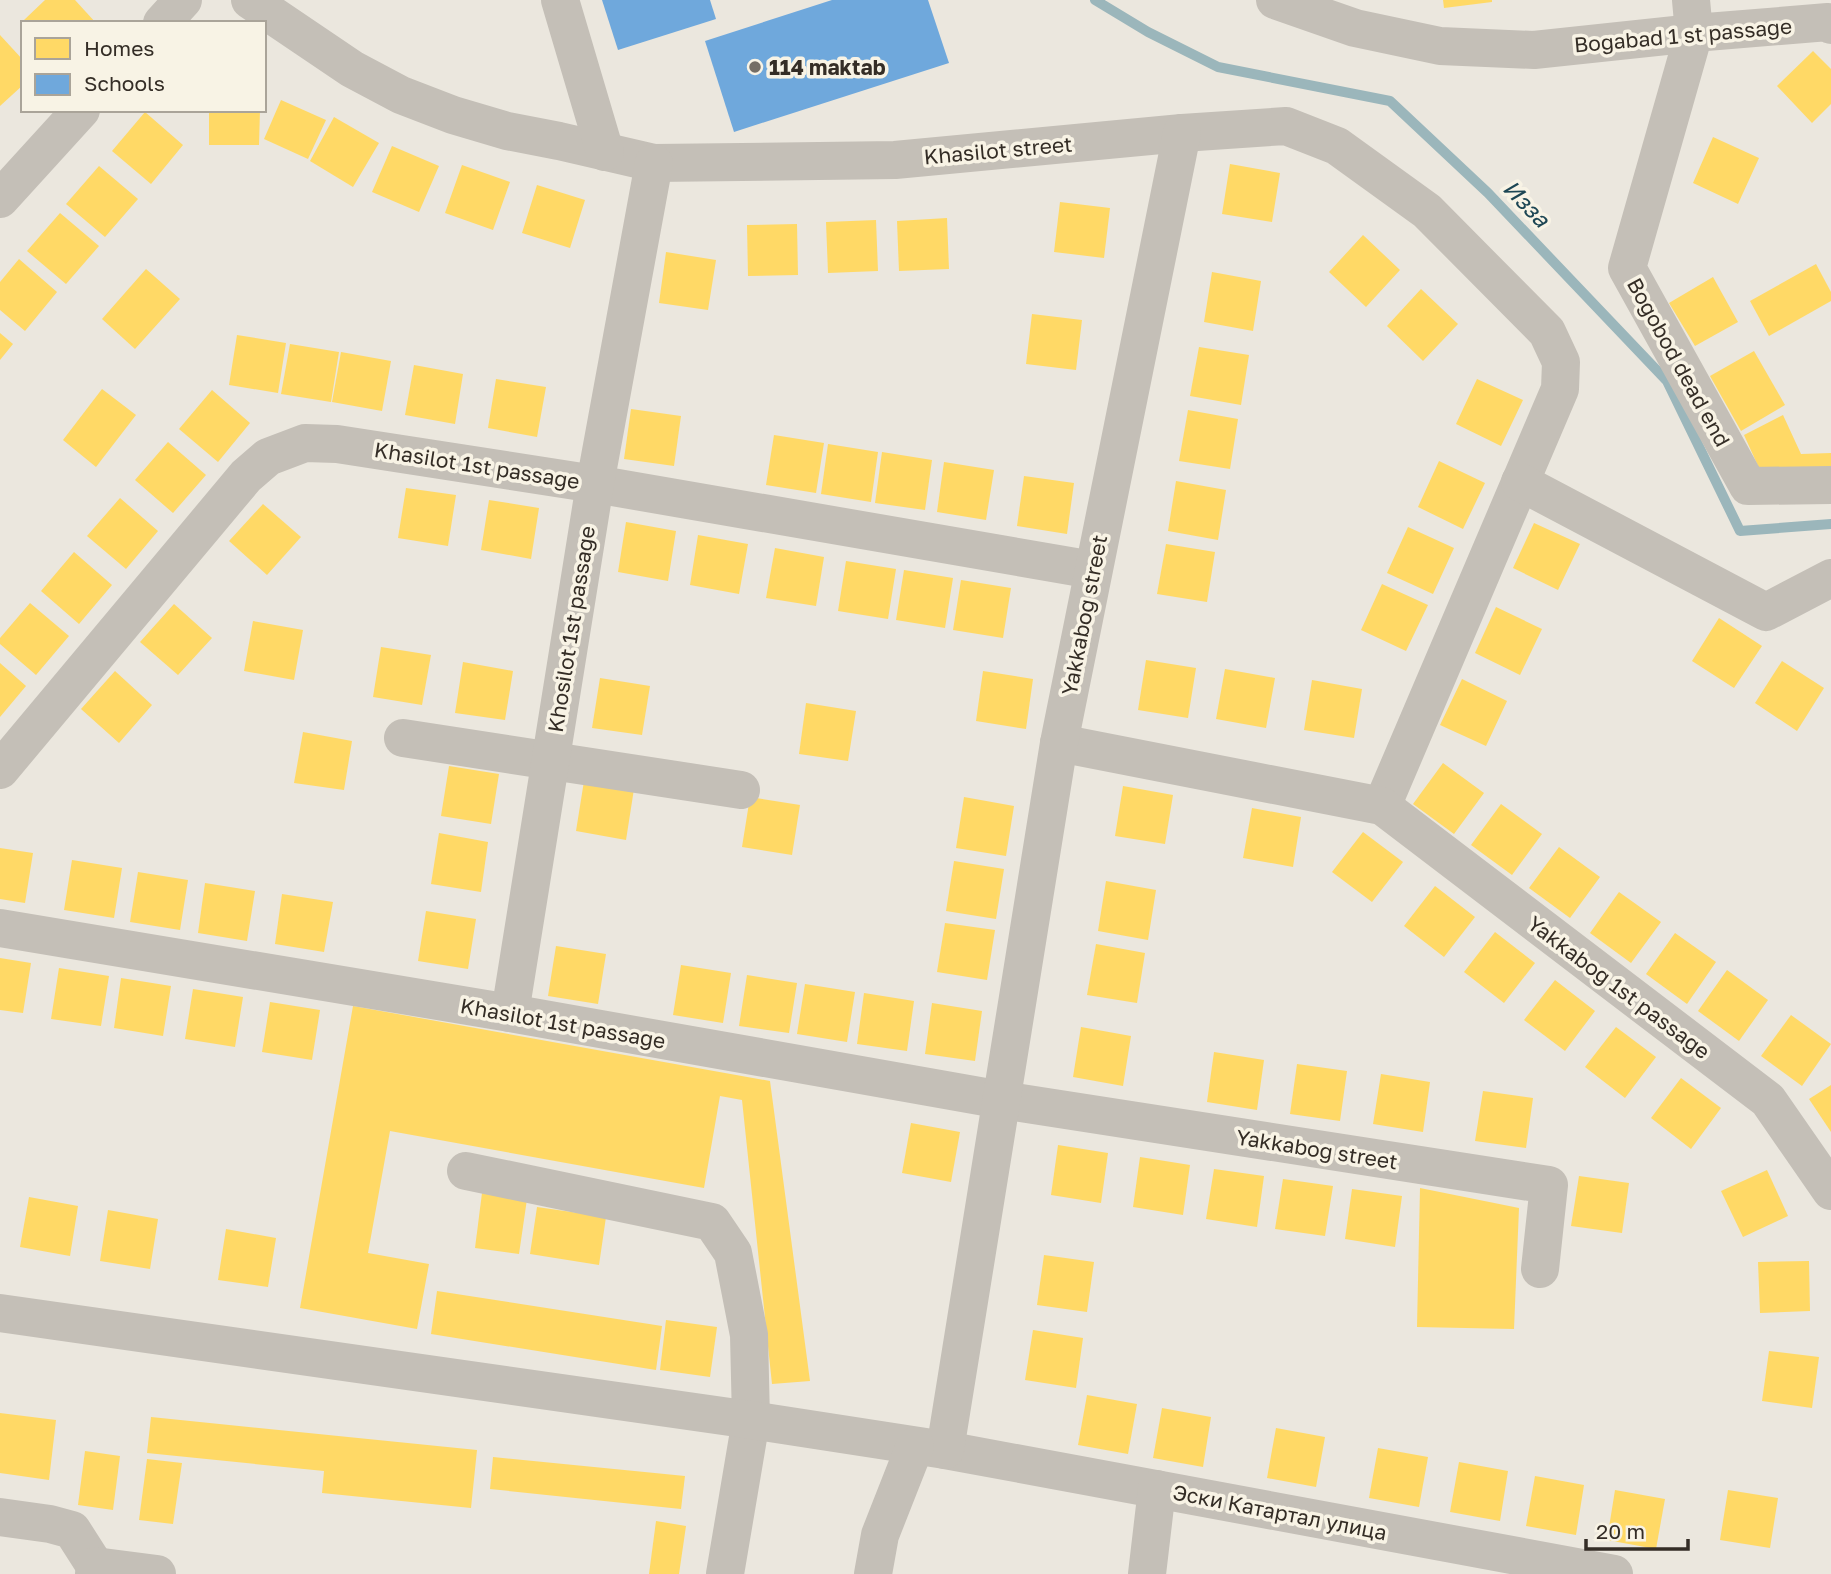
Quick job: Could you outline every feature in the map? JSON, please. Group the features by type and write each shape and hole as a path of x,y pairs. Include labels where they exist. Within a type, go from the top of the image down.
{"street":[{"path":"164,21 183,0"},
{"name":"Khasilot street","path":"250,0 352,69 401,95 453,116 507,131 654,163 895,160 1286,125 1337,146 1427,211 1546,332 1561,362 1560,389 1520,482"},
{"path":"560,0 606,152"},
{"name":"Bogabad 1 st passage","path":"1275,0 1355,28 1440,46 1534,50 1692,16 1828,22 1831,25"},
{"name":"Bogobod dead end","path":"1692,16 1627,268 1748,486 1831,485"},
{"path":"0,199 79,112"},
{"name":"Yakkabog street","path":"873,1574 880,1535 930,1448 1002,1100 1059,743 1182,133"},
{"name":"Khosilot 1st passage","path":"510,1013 595,484 654,163"},
{"name":"Khasilot 1st passage","path":"0,770 246,476 268,457 305,443 337,444 595,484 1093,570"},
{"path":"1382,806 1520,482 1766,612 1831,578"},
{"path":"403,738 741,790"},
{"name":"Yakkabog 1st passage","path":"1059,743 1382,806 1768,1100 1831,1191"},
{"name":"Khasilot 1st passage","path":"0,928 510,1013 1002,1100"},
{"name":"Yakkabog street","path":"1002,1100 1549,1185 1540,1269"},
{"path":"466,1171 712,1222 733,1253 749,1335 751,1420 725,1574"},
{"name":"Эски Катартал улица","path":"0,1313 930,1448 1614,1574"},
{"path":"1147,1574 1157,1489"},
{"path":"0,1517 72,1530 95,1570 157,1574"}],"building: Homes":[{"path":"45,0 75,0 94,21 25,21"},
{"path":"1443,0 1492,0 1492,2 1444,8"},
{"path":"0,35 21,58 21,87 0,106"},
{"path":"1813,51 1831,69 1831,104 1812,123 1777,86"},
{"path":"281,100 326,120 308,159 264,139"},
{"path":"145,112 183,145 151,184 112,151"},
{"path":"209,112 260,112 259,145 209,145"},
{"path":"334,117 379,143 353,187 310,161"},
{"path":"1713,137 1759,158 1738,204 1693,183"},
{"path":"392,146 439,166 419,212 372,192"},
{"path":"1230,164 1280,173 1272,222 1222,214"},
{"path":"462,165 510,182 493,230 445,213"},
{"path":"99,166 138,199 105,237 66,204"},
{"path":"537,185 585,200 570,248 522,233"},
{"path":"1060,202 1110,208 1104,258 1054,252"},
{"path":"60,213 99,246 66,284 27,251"},
{"path":"947,218 949,269 899,271 897,221"},
{"path":"876,220 878,271 828,273 826,222"},
{"path":"797,224 798,275 748,276 747,225"},
{"path":"1363,235 1400,270 1366,307 1329,272"},
{"path":"666,252 716,260 708,310 659,303"},
{"path":"19,259 57,292 25,331 0,310 0,282"},
{"path":"1816,264 1831,292 1831,301 1769,336 1750,301"},
{"path":"146,269 180,299 135,349 102,319"},
{"path":"1212,272 1261,281 1253,331 1204,322"},
{"path":"1713,277 1738,322 1695,346 1669,303"},
{"path":"1421,289 1458,324 1423,361 1387,326"},
{"path":"1032,314 1082,320 1076,370 1026,364"},
{"path":"0,333 13,344 0,360"},
{"path":"237,335 286,343 278,393 229,385"},
{"path":"290,344 339,352 331,402 281,394"},
{"path":"1199,347 1249,355 1241,405 1190,396"},
{"path":"1754,351 1785,405 1741,431 1710,376"},
{"path":"341,352 391,361 382,411 332,402"},
{"path":"414,365 463,374 455,424 405,415"},
{"path":"496,379 546,387 537,437 488,428"},
{"path":"1477,379 1523,400 1501,446 1456,424"},
{"path":"102,389 136,415 96,467 63,440"},
{"path":"212,390 250,423 218,462 179,429"},
{"path":"631,409 681,416 674,466 624,459"},
{"path":"1188,410 1238,419 1230,469 1179,461"},
{"path":"1783,415 1801,454 1831,453 1831,473 1763,477 1744,435"},
{"path":"774,435 824,443 816,493 766,485"},
{"path":"168,442 206,475 173,513 135,480"},
{"path":"828,444 878,452 871,502 821,494"},
{"path":"882,452 932,460 925,510 875,503"},
{"path":"1439,461 1485,483 1463,529 1418,507"},
{"path":"944,462 994,470 986,520 937,512"},
{"path":"1024,476 1074,483 1067,534 1017,526"},
{"path":"1176,481 1226,490 1218,540 1168,531"},
{"path":"406,488 456,495 448,546 398,538"},
{"path":"120,498 158,531 126,569 87,536"},
{"path":"489,500 539,508 531,559 481,550"},
{"path":"263,504 301,537 267,575 229,541"},
{"path":"626,522 676,531 668,581 618,572"},
{"path":"1534,523 1580,544 1558,590 1513,568"},
{"path":"1408,527 1454,548 1433,594 1387,573"},
{"path":"698,535 748,544 739,594 690,585"},
{"path":"1166,544 1215,552 1207,602 1157,594"},
{"path":"775,548 824,557 816,606 766,598"},
{"path":"74,552 112,585 79,624 41,591"},
{"path":"846,561 896,569 888,619 838,611"},
{"path":"904,570 953,578 945,628 896,620"},
{"path":"961,580 1011,588 1003,638 953,630"},
{"path":"1382,584 1428,605 1406,651 1361,630"},
{"path":"30,603 69,636 36,675 0,644 0,638"},
{"path":"174,604 212,638 178,675 140,642"},
{"path":"1496,607 1542,629 1520,675 1475,653"},
{"path":"1719,618 1762,646 1734,688 1692,661"},
{"path":"253,621 303,630 294,680 244,671"},
{"path":"381,647 431,655 422,705 373,697"},
{"path":"1146,660 1196,668 1188,718 1138,710"},
{"path":"1782,661 1824,688 1797,731 1755,703"},
{"path":"463,662 513,671 505,720 455,713"},
{"path":"0,663 26,686 0,717"},
{"path":"1225,669 1275,678 1266,728 1216,719"},
{"path":"115,671 152,705 119,743 81,709"},
{"path":"983,671 1033,679 1026,729 976,721"},
{"path":"600,678 650,686 642,735 592,728"},
{"path":"1462,679 1507,701 1486,746 1440,725"},
{"path":"1312,680 1362,689 1354,738 1304,730"},
{"path":"806,703 856,711 848,761 799,754"},
{"path":"303,732 352,741 344,790 294,783"},
{"path":"1443,763 1484,793 1454,834 1413,804"},
{"path":"449,766 499,774 491,824 441,816"},
{"path":"584,781 634,789 626,840 576,831"},
{"path":"1123,786 1173,795 1165,844 1115,836"},
{"path":"750,797 800,805 792,855 742,847"},
{"path":"964,797 1014,806 1006,856 956,848"},
{"path":"1501,804 1542,834 1512,875 1471,845"},
{"path":"1252,808 1301,817 1293,867 1243,858"},
{"path":"1363,832 1403,862 1372,902 1332,872"},
{"path":"439,833 488,842 481,892 431,884"},
{"path":"1559,847 1600,877 1570,918 1529,888"},
{"path":"0,848 33,853 25,903 0,899"},
{"path":"72,860 122,868 114,918 64,910"},
{"path":"954,861 1004,869 996,919 946,911"},
{"path":"138,872 188,880 180,930 130,922"},
{"path":"1106,881 1156,890 1148,940 1098,931"},
{"path":"205,883 255,891 247,941 198,933"},
{"path":"1435,886 1475,917 1444,957 1404,926"},
{"path":"1619,892 1661,922 1631,963 1590,933"},
{"path":"282,894 333,902 324,952 275,944"},
{"path":"426,911 476,919 468,969 418,961"},
{"path":"945,923 995,930 987,980 937,972"},
{"path":"1495,932 1535,963 1504,1003 1464,972"},
{"path":"1675,933 1716,962 1687,1004 1646,974"},
{"path":"1096,944 1145,953 1137,1003 1087,995"},
{"path":"556,946 606,954 598,1004 548,996"},
{"path":"0,958 31,963 23,1013 0,1010"},
{"path":"681,965 731,973 723,1023 673,1015"},
{"path":"59,968 109,976 101,1026 51,1019"},
{"path":"1727,970 1768,1000 1739,1041 1698,1011"},
{"path":"747,975 797,983 789,1033 739,1026"},
{"path":"121,978 171,986 163,1036 114,1028"},
{"path":"1555,980 1595,1011 1565,1051 1524,1020"},
{"path":"805,984 855,992 847,1042 797,1034"},
{"path":"193,989 243,997 235,1047 185,1039"},
{"path":"864,993 914,1001 907,1051 857,1044"},
{"path":"270,1002 320,1010 312,1060 262,1052"},
{"path":"932,1003 982,1011 975,1061 925,1054"},
{"path":"353,1006 770,1081 810,1381 772,1384 742,1100 720,1096 704,1188 390,1131 368,1253 429,1264 417,1329 300,1308"},
{"path":"1791,1015 1831,1044 1802,1086 1761,1056"},
{"path":"1081,1027 1131,1036 1123,1086 1073,1077"},
{"path":"1616,1027 1656,1057 1625,1098 1585,1067"},
{"path":"1214,1052 1264,1060 1257,1110 1207,1102"},
{"path":"1297,1064 1347,1071 1340,1121 1290,1114"},
{"path":"1381,1074 1430,1082 1423,1132 1373,1124"},
{"path":"1681,1078 1721,1108 1691,1149 1651,1118"},
{"path":"1831,1085 1831,1132 1809,1099"},
{"path":"1483,1091 1533,1098 1526,1148 1475,1141"},
{"path":"911,1123 960,1132 951,1182 902,1173"},
{"path":"1058,1145 1108,1153 1101,1203 1051,1195"},
{"path":"1140,1157 1190,1165 1183,1215 1133,1207"},
{"path":"1214,1169 1264,1176 1257,1227 1206,1219"},
{"path":"1767,1170 1788,1216 1743,1237 1721,1191"},
{"path":"1579,1176 1629,1183 1622,1233 1571,1226"},
{"path":"1283,1179 1333,1186 1325,1236 1275,1229"},
{"path":"1420,1188 1519,1208 1514,1329 1417,1327"},
{"path":"1352,1189 1402,1196 1395,1247 1345,1239"},
{"path":"482,1193 527,1199 519,1254 475,1248"},
{"path":"29,1197 78,1206 70,1256 20,1247"},
{"path":"537,1207 606,1217 599,1265 530,1254"},
{"path":"108,1210 158,1219 150,1269 100,1261"},
{"path":"226,1229 276,1238 268,1287 218,1280"},
{"path":"1044,1255 1094,1262 1087,1312 1037,1305"},
{"path":"1809,1261 1810,1311 1760,1313 1758,1262"},
{"path":"437,1291 662,1326 656,1370 431,1334"},
{"path":"666,1320 717,1327 710,1377 660,1370"},
{"path":"1033,1330 1083,1338 1076,1388 1025,1380"},
{"path":"1769,1351 1819,1357 1812,1408 1762,1401"},
{"path":"1087,1395 1137,1404 1128,1454 1078,1445"},
{"path":"1162,1408 1211,1417 1203,1467 1153,1458"},
{"path":"0,1413 56,1420 49,1480 0,1473"},
{"path":"151,1417 477,1450 471,1508 322,1493 324,1471 147,1453"},
{"path":"1276,1428 1325,1437 1316,1487 1267,1478"},
{"path":"1378,1448 1428,1457 1419,1507 1369,1498"},
{"path":"85,1451 120,1456 113,1510 78,1505"},
{"path":"493,1457 685,1476 681,1509 490,1489"},
{"path":"147,1459 182,1463 173,1524 139,1520"},
{"path":"1459,1462 1508,1471 1500,1521 1450,1512"},
{"path":"1535,1476 1584,1485 1576,1535 1526,1526"},
{"path":"1615,1490 1665,1499 1656,1549 1607,1540"},
{"path":"1728,1490 1778,1498 1770,1548 1720,1540"},
{"path":"656,1521 686,1526 679,1574 649,1574"}],"building: Schools":[{"path":"602,0 710,0 716,19 618,50"},
{"path":"832,0 928,0 949,63 734,132 705,41"}],"waterway":[{"name":"Изза","path":"1095,0 1148,32 1218,67 1390,101 1488,193 1667,381 1740,531 1831,524"}],"place":[{"name":"114 maktab","path":"755,67"}]}
